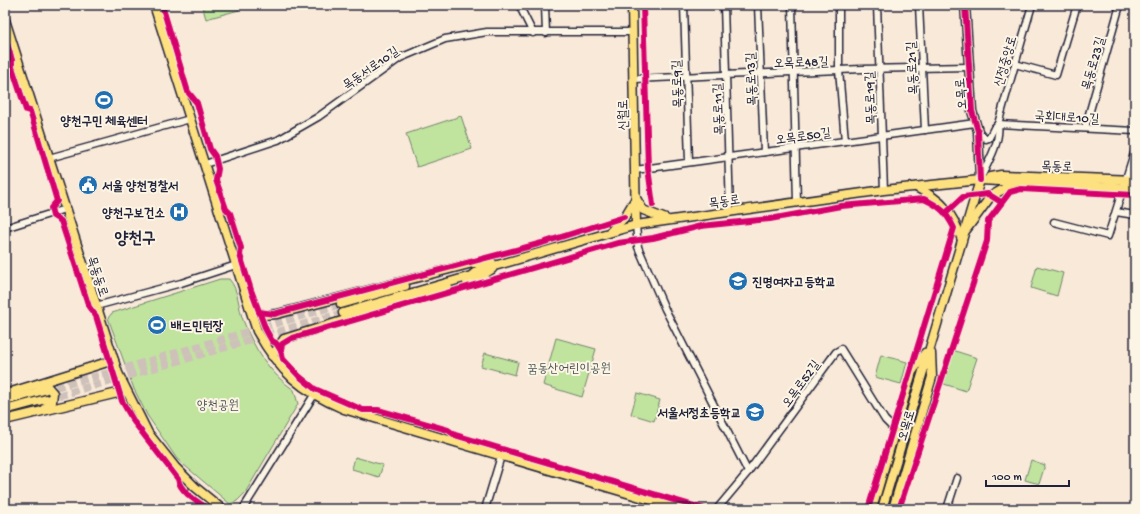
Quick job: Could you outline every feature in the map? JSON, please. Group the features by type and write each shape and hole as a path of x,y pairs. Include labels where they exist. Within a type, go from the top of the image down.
{"main road":[{"path":"154,5 257,331 272,356 290,377 314,395 344,409 682,509"},
{"name":"신월로","path":"632,5 636,225"},
{"name":"오목로","path":"882,509 980,180 976,127 972,110 965,5"},
{"name":"목동동로","path":"5,20 96,306 126,391 148,433 176,467 195,487 222,509"},
{"name":"목동로","path":"980,180 1001,174 1129,182 1135,188"},
{"name":"목동로","path":"343,313 471,276 476,271 636,225 884,190 980,180 1129,182"},
{"path":"915,187 927,193 948,211 963,236 991,196 1018,181"},
{"path":"609,233 624,217 636,198 644,210 654,216 669,220"},
{"path":"250,307 263,315 277,314 473,263 501,264"},
{"path":"272,356 277,346 284,339 395,306 476,279 501,264"},
{"name":"목동로","path":"341,304 468,268 476,271"},
{"name":"오목로","path":"872,509 912,372 930,346"},
{"name":"오목로","path":"893,509 932,377 930,346"},
{"path":"5,394 114,360"},
{"path":"35,385 47,386 53,393 51,404 41,412"},
{"path":"5,401 44,390"},
{"path":"5,420 126,391"},
{"path":"5,410 46,399"}],"street":[{"path":"519,5 533,33"},
{"path":"545,5 546,33"},
{"name":"목동로9길","path":"684,5 689,162"},
{"name":"목동로11길","path":"724,5 730,212"},
{"name":"목동로13길","path":"758,5 764,152"},
{"path":"792,5 797,202"},
{"path":"839,5 839,70 845,141"},
{"name":"목동로19길","path":"877,5 884,190"},
{"name":"목동로21길","path":"919,5 925,130"},
{"name":"신정중앙로","path":"980,180 990,160 999,130 998,124 1032,5"},
{"path":"1015,64 1056,75 1076,5"},
{"name":"목동로23길","path":"1085,128 1120,5"},
{"path":"1127,5 1135,8"},
{"name":"목동서로10길","path":"205,164 278,140 318,117 400,58 425,46 446,39 472,34 633,32"},
{"name":"오목로48길","path":"634,79 839,70 969,67"},
{"path":"49,158 190,119"},
{"name":"신정중앙로","path":"976,127 986,139 989,138 994,128 998,124"},
{"name":"국회대로10길","path":"998,124 1135,130"},
{"name":"오목로50길","path":"635,170 925,130 976,127"},
{"path":"1054,222 1108,236 1116,212 1129,182 1135,150"},
{"path":"5,228 65,209"},
{"path":"1116,212 1135,215"},
{"path":"636,225 638,247 665,308 748,472"},
{"path":"96,306 181,283 236,265"},
{"name":"오목로52길","path":"718,509 748,472 836,352 841,350 882,414 895,430"},
{"path":"243,509 314,395"},
{"path":"485,509 501,456"},
{"path":"947,509 957,478"}],"green space":[{"path":"202,5 237,5 239,10 206,19"},
{"path":"461,116 472,149 417,167 406,134"},
{"path":"1037,266 1063,273 1057,296 1031,288"},
{"name":"양천공원","path":"220,279 229,279 232,283 237,293 241,315 257,350 277,376 294,390 298,404 245,493 237,501 230,504 177,459 147,415 134,389 108,318 112,313"},
{"name":"꿈동산어린이공원","path":"556,338 596,349 582,397 543,385"},
{"path":"952,350 977,358 966,391 941,383"},
{"path":"485,353 518,362 515,375 481,366"},
{"path":"881,355 907,362 901,384 875,377"},
{"path":"637,393 660,400 654,421 631,414"},
{"path":"355,457 383,465 379,477 352,469"},
{"path":"1031,460 1045,465 1039,484 1025,480"}],"tunnel":[{"path":"44,390 113,372 341,304"},
{"path":"47,399 343,313"}],"cycle path":[{"path":"162,5 188,92 197,103 210,149 215,156 218,169 216,180 226,209 230,213 241,248 240,255 251,290 266,330 272,341 276,343 281,351 283,359 299,376 315,389 363,410 378,410 448,430 455,435 704,509"},
{"path":"643,5 648,168 653,205"},
{"path":"965,5 972,111 978,131 980,180"},
{"path":"5,37 12,60 12,67 26,110 30,111 57,201 51,208 53,216 61,221 89,307 96,316 122,401 134,422 178,479 182,488 208,509"},
{"path":"899,509 987,241 988,221 1010,192 1021,189 1135,195"},
{"path":"946,213 963,197 988,194 1001,202"},
{"path":"281,351 282,344 292,338 618,243 653,238 701,226 770,219 841,206 924,199 942,210 954,228 868,509"},
{"path":"259,312 274,314 542,243 624,217"}],"place":[{"name":"양천구민 체육센터","path":"104,100"},
{"name":"서울 양천경찰서","path":"88,185"},
{"name":"양천구보건소","path":"179,212"},
{"name":"진명여자고등학교","path":"738,281"},
{"name":"배드민턴장","path":"157,325"},
{"name":"서울서정초등학교","path":"755,412"}],"district":[{"name":"양천구","path":"135,237"}]}
